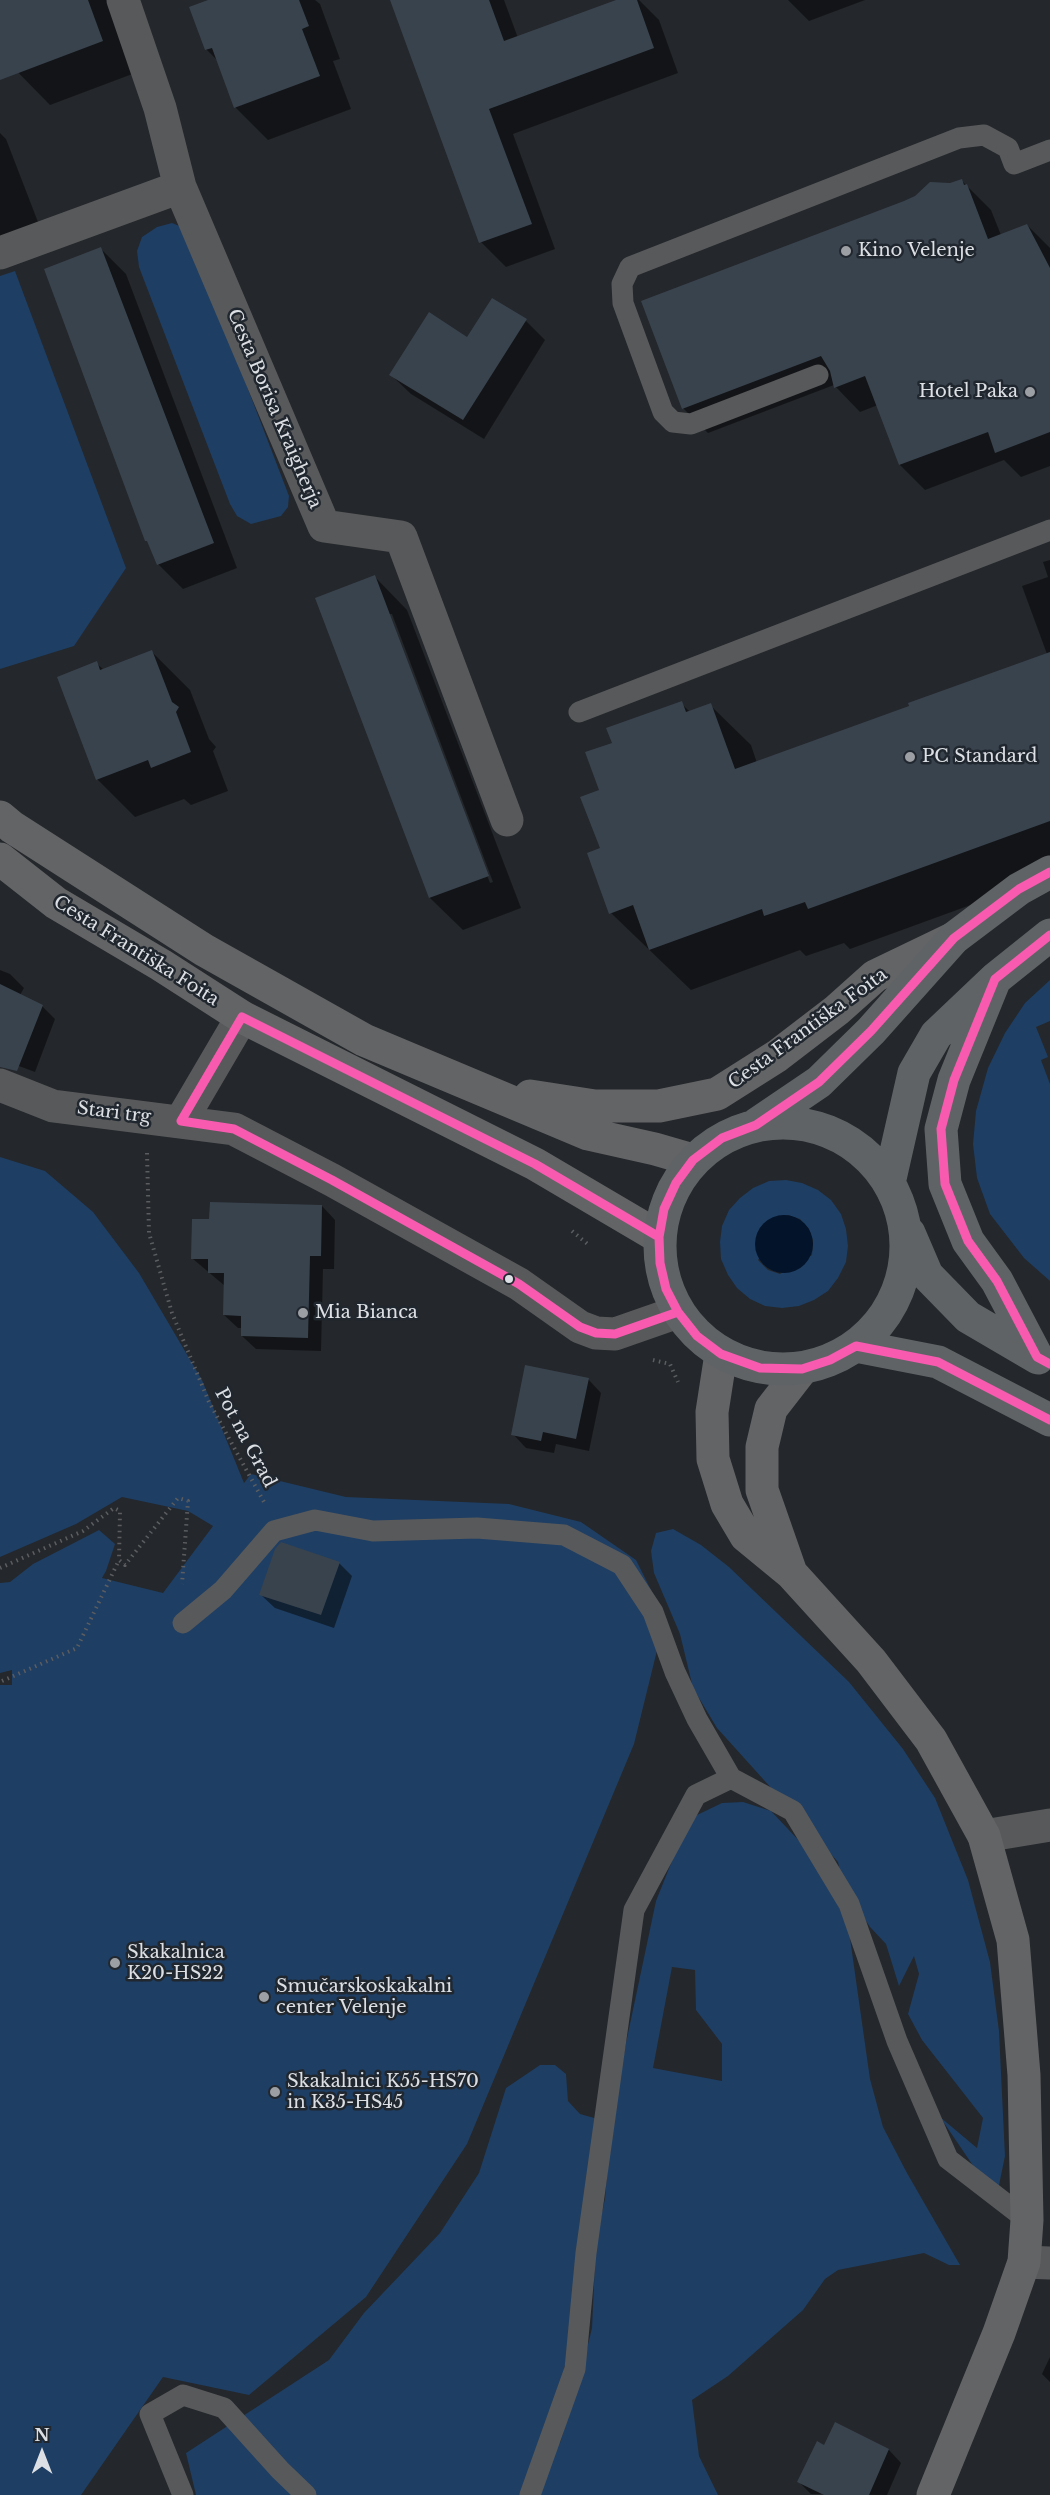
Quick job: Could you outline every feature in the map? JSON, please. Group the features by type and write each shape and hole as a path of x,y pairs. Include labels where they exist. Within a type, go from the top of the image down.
{"main road":[{"name":"Cesta Františka Foita","path":"0,817 32,840 214,956 364,1040 588,1134 693,1160"},
{"name":"Cesta Františka Foita","path":"0,859 56,903 161,965 242,1017 535,1164 659,1237"},
{"path":"904,1219 907,1248 903,1276 893,1303 877,1327 856,1346 830,1360 802,1369 760,1368 721,1354 697,1336 678,1312 666,1289 660,1263 659,1237 664,1209 676,1183 693,1160 722,1138 756,1125 819,1082 871,1031 954,938 1019,889 1050,872"},
{"path":"889,1183 914,1073 936,1035 995,980 1050,935"},
{"name":"Cesta Františka Foita","path":"478,1088 595,1106 659,1106 717,1094 777,1056 837,1010 875,976 954,938"},
{"path":"995,980 954,1080 941,1129 945,1184 968,1241 997,1281 1044,1361"},
{"path":"756,1125 794,1123 832,1132 864,1153 889,1183 927,1275 968,1317 1044,1361"},
{"path":"856,1346 938,1362 1050,1420"},
{"path":"721,1354 712,1412 713,1459 727,1504 746,1536 791,1573 871,1661 931,1740 984,1836 1013,1941 1024,2075 1027,2220 1037,2262 999,2333 933,2495"},
{"path":"791,1573 762,1490 762,1447 771,1409 802,1369"}],"street":[{"name":"Cesta Borisa Kraigherja","path":"123,0 160,108 180,187 324,526 402,537 507,820"},
{"path":"0,253 180,187"},
{"path":"181,1121 242,1017"},
{"name":"Stari trg","path":"0,1085 53,1106 234,1129 332,1179 519,1284 580,1327 596,1333 615,1334 678,1312"},
{"path":"984,1836 1050,1825"}],"lane":[{"path":"818,375 691,424 673,422 663,412 623,303 621,284 630,267 959,138 984,135 1008,148 1014,164 1050,150"},
{"path":"579,712 1050,530"},
{"path":"183,1623 223,1590 274,1531 315,1520 373,1531 477,1527 564,1535 622,1565 653,1612 679,1681 697,1719 731,1778 793,1811 849,1904 897,2041 948,2159 1027,2220"},
{"path":"530,2495 575,2369 589,2230 634,1910 696,1795 731,1778"},
{"path":"183,2495 150,2414 183,2395 224,2408 306,2495"}],"path":[{"name":"Pot na Grad","path":"145,1116 149,1233 172,1313 209,1402 265,1505"},
{"path":"119,1560 125,1565 178,1498 188,1501 182,1583 191,1588"},
{"path":"0,1569 83,1531 114,1508 120,1511 119,1560 77,1648 2,1681"}],"shaded area":[{"path":"172,223 182,227 190,238 289,496 288,507 281,516 251,524 237,516 230,504 139,267 137,251 142,237 157,227"},
{"path":"15,271 126,568 74,646 0,669 0,276"},
{"path":"1050,980 1050,1021 1036,1027 1048,1057 1041,1060 1050,1084 1050,1281 1024,1258 990,1214 977,1178 973,1144 976,1111 988,1068 1005,1033 1025,1003"},
{"name":"Smučarskoskakalni center Velenje","path":"0,1157 45,1171 93,1212 139,1273 202,1380 244,1483 251,1474 346,1497 509,1504 581,1522 636,1560 665,1618 634,1744 467,2144 366,2297 249,2395 163,2377 81,2495 0,2495 0,1685 12,1685 12,1670 0,1673 0,1583 10,1582 33,1564 99,1530 115,1544 102,1578 163,1593 213,1526 188,1511 122,1497 76,1524 0,1557"},
{"path":"786,1180 802,1183 818,1190 831,1200 841,1214 846,1229 848,1246 846,1262 838,1278 828,1291 799,1306 782,1308 765,1306 750,1299 737,1288 721,1259 722,1226 729,1210 753,1188 769,1181","holes":["787,1215 800,1219 809,1229 813,1241 812,1255 780,1274 768,1270 758,1260"]},
{"path":"778,1215 790,1215 805,1223 813,1238 813,1250 805,1265 790,1273 778,1273 763,1265 755,1250 755,1238 763,1223"},
{"path":"673,1529 701,1545 729,1567 849,1682 903,1749 935,1798 968,1880 990,1962 999,2031 1005,2156 997,2195 976,2170 940,2117 977,2148 983,2118 922,2040 908,2014 919,1974 914,1956 899,1986 886,1944 870,1927 843,1886 838,1862 717,1728 693,1688 680,1634 654,1573 651,1551 656,1533"},
{"path":"743,1802 771,1811 804,1846 848,1924 870,2079 883,2127 960,2265 949,2265 924,2253 838,2270 825,2279 803,2310 728,2376 692,2400 699,2456 718,2495 196,2495 186,2453 329,2360 364,2313 440,2233 479,2173 506,2088 540,2065 555,2065 566,2074 568,2101 580,2114 598,2119 573,2325 562,2380 541,2445 560,2443 578,2386 592,2328 596,2240 605,2199 611,2127 656,1901 684,1831 697,1815 722,1803","holes":["672,1967 695,1970 696,2010 722,2044 722,2081 653,2068"]}],"building":[{"path":"0,0 88,0 103,41 0,80"},
{"path":"208,0 299,0 309,26 302,29 320,76 234,108 212,48 205,50 189,7"},
{"path":"390,0 489,0 504,41 616,0 637,0 654,48 489,109 532,224 479,243"},
{"path":"962,179 964,185 967,184 988,239 1027,224 1050,268 1050,432 995,453 988,432 899,465 865,376 834,388 830,371 821,356 682,409 641,301 904,201 915,196 930,182 950,183"},
{"path":"101,247 214,543 157,565 145,541 44,269"},
{"path":"492,298 527,319 463,420 389,375 429,312 467,337"},
{"path":"375,575 489,876 429,898 315,598"},
{"path":"152,650 172,702 179,707 176,712 191,752 151,768 148,760 96,780 57,677 97,661 100,670"},
{"name":"PC Standard","path":"1050,652 1050,821 808,909 805,902 764,916 762,909 649,950 633,905 609,914 587,853 600,848 580,797 599,790 585,752 612,743 606,728 682,701 686,712 711,703 735,769"},
{"path":"0,984 43,1005 17,1071 0,1067"},
{"path":"210,1202 322,1205 321,1256 310,1256 308,1338 241,1336 241,1316 223,1315 224,1273 208,1273 208,1259 191,1259 192,1219 209,1219"},
{"path":"525,1365 589,1378 576,1439 543,1432 541,1441 511,1435"},
{"path":"281,1542 340,1562 321,1615 259,1595 275,1549"},
{"path":"835,2422 889,2449 869,2495 824,2495 797,2482 817,2441 824,2445"}],"transit line":[{"path":"1050,872 1019,889 954,938 871,1031 819,1082 756,1125 722,1138 693,1160 676,1183 664,1209 659,1237 660,1263 666,1289 678,1312 697,1336 721,1354 760,1368 802,1369 830,1360 856,1346 938,1362 1050,1420"},
{"path":"1050,935 995,979 954,1080 941,1129 945,1184 968,1241 997,1281 1037,1357 1050,1364"},
{"path":"659,1237 535,1164 242,1017 181,1121 234,1129 332,1180 519,1284 580,1327 596,1333 615,1334 678,1312"}],"place":[{"name":"Kino Velenje","path":"846,251"},
{"name":"Hotel Paka","path":"1030,392"},
{"name":"PC Standard","path":"910,757"},
{"name":"Mia Bianca","path":"303,1313"},
{"name":"Skakalnica K20-HS22","path":"115,1963"},
{"name":"Smučarskoskakalni center Velenje","path":"264,1997"},
{"name":"Skakalnici K55-HS70 in K35-HS45","path":"275,2092"}]}
